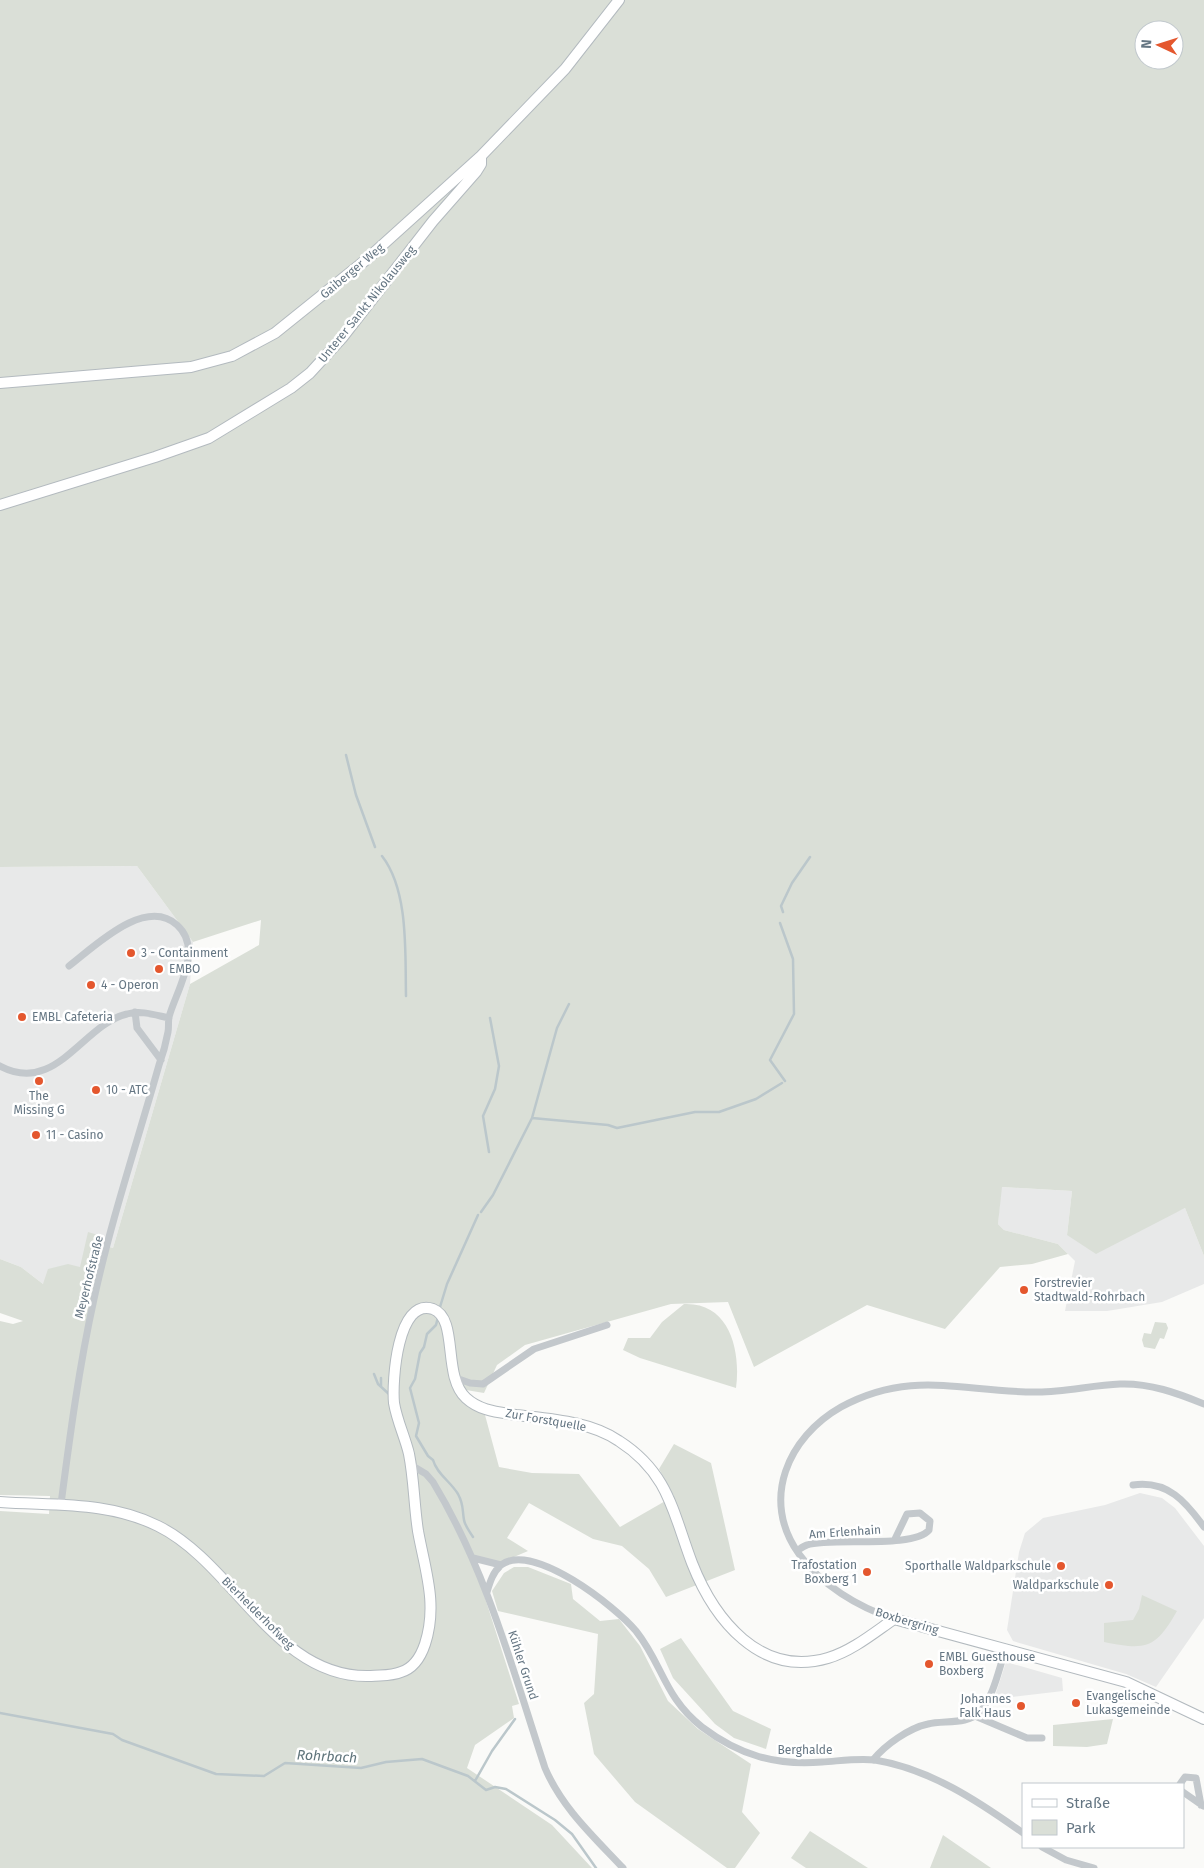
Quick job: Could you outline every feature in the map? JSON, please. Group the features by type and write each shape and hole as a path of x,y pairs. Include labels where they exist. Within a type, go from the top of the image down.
{"street":[{"name":"Gaiberger Weg","path":"0,383 191,367 232,356 275,333 402,228 481,156 566,69 619,0"},
{"name":"Unterer Sankt Nikolausweg","path":"0,505 155,457 209,438 291,388 320,363 347,332 433,221 476,172 481,156"},
{"name":"Meyerhofstraße","path":"61,1504 81,1361 98,1280 161,1060 168,1034 169,1018 180,992 188,952 182,931 168,919 147,916 130,922 69,966"},
{"path":"0,1066 24,1073 45,1070 55,1065 118,1016 134,1012 169,1018"},
{"path":"134,1012 137,1028 161,1060"},
{"name":"Zur Forstquelle","path":"411,1465 396,1411 394,1387 405,1326 410,1316 417,1310 431,1309 445,1319 453,1377 462,1395 479,1407 586,1426 618,1439 634,1452 653,1472 667,1492 692,1563 713,1605 725,1623 742,1640 756,1649 790,1660 828,1658 854,1645 894,1618"},
{"path":"453,1377 470,1383 483,1384 534,1349 607,1325"},
{"name":"Boxbergring","path":"1204,1404 1161,1389 1122,1384 1039,1392 927,1384 891,1389 842,1407 813,1428 796,1447 788,1462 782,1488 782,1510 788,1535 797,1551 812,1569 840,1593 874,1612 1126,1682 1204,1719"},
{"name":"Bierhelderhofweg","path":"0,1502 95,1507 124,1513 154,1524 173,1535 202,1557 278,1635 322,1668 351,1676 393,1674 406,1670 419,1657 427,1637 432,1610 431,1594 418,1530 411,1465"},
{"name":"Kühler Grund","path":"411,1465 426,1474 433,1482 473,1558 487,1592 550,1780 568,1808 623,1868"},
{"path":"1133,1485 1153,1485 1171,1491 1185,1502 1204,1527"},
{"name":"Am Erlenhain","path":"797,1551 812,1544 867,1543 895,1539 926,1534 929,1530 930,1521 920,1513 907,1514 895,1539"},
{"name":"Berghalde","path":"473,1558 501,1565 517,1560 531,1562 575,1582 601,1599 636,1632 650,1652 671,1694 683,1709 701,1726 738,1750 772,1761 788,1763 873,1760 918,1773 949,1786 986,1807 1022,1832"},
{"path":"487,1592 492,1577 501,1565"},
{"path":"873,1760 880,1752 919,1727 975,1716 981,1711 989,1696 1006,1648"},
{"path":"975,1716 1027,1738 1039,1738"},
{"path":"1181,1783 1185,1777 1196,1778 1203,1806"},
{"path":"1184,1793 1203,1806"},
{"path":"1044,1848 1066,1860 1094,1868"}],"shaded area":[{"path":"137,866 193,942 190,984 113,1248 100,1244 80,1267 43,1284 21,1267 0,1259 0,867"},
{"path":"1001,1187 1072,1191 1067,1235 1163,1218 1185,1208 1204,1256 1204,1284 1162,1302 1107,1311 1065,1311 1075,1261 1058,1244 1004,1230 998,1224"},
{"name":"Waldparkschule","path":"1140,1493 1162,1498 1175,1508 1204,1546 1204,1618 1156,1687 1126,1674 1013,1641 1007,1630 1019,1552 1025,1533 1043,1518 1105,1505"},
{"path":"1006,1662 1062,1678 1063,1691 994,1699"}],"green space":[{"path":"0,0 1204,0 1204,1256 1185,1208 1096,1254 1067,1235 1072,1191 1002,1187 998,1224 1004,1230 1058,1244 1068,1254 1032,1264 1000,1267 945,1329 867,1305 754,1367 728,1302 671,1304 525,1345 497,1365 484,1393 466,1390 485,1415 499,1467 532,1473 579,1474 620,1527 674,1496 659,1469 674,1444 711,1463 735,1570 666,1597 649,1569 622,1546 593,1539 529,1503 507,1538 528,1551 500,1563 475,1557 478,1576 519,1704 512,1706 514,1718 475,1745 467,1768 552,1825 592,1868 0,1868 0,1511 49,1514 50,1496 0,1495 0,1321 13,1324 23,1321 0,1313 0,1259 21,1267 43,1284 48,1269 68,1264 80,1267 88,1232 98,1235 100,1244 113,1248 190,984 259,945 261,920 193,942 137,866 0,867"},
{"path":"684,1304 700,1306 712,1311 722,1320 729,1331 736,1359 736,1388 640,1358 623,1350 628,1338 650,1338 662,1322"},
{"path":"1155,1322 1166,1323 1168,1328 1164,1339 1160,1338 1155,1349 1144,1347 1142,1340 1144,1333 1151,1334"},
{"path":"514,1567 528,1567 571,1584 573,1599 600,1621 619,1619 640,1646 668,1701 698,1729 751,1764 742,1812 760,1833 735,1868 727,1868 635,1802 594,1754 584,1703 594,1694 598,1634 498,1611 492,1591 504,1573"},
{"path":"1142,1595 1177,1611 1162,1633 1148,1644 1139,1646 1104,1642 1104,1623 1133,1620 1139,1609"},
{"path":"681,1638 733,1711 771,1729 766,1749 734,1738 715,1724 673,1678 660,1649"},
{"path":"1113,1719 1107,1744 1087,1747 1053,1746 1053,1725"},
{"path":"810,1831 868,1868 806,1868 791,1858"},
{"path":"943,1835 991,1868 930,1868"}],"waterway":[{"path":"346,755 356,795 375,847"},
{"path":"382,856 391,870 401,904 404,923 406,996"},
{"path":"783,912 781,906 792,883 810,857"},
{"path":"780,923 793,959 794,1014 770,1060 785,1081"},
{"path":"481,1212 493,1195 532,1118 557,1028 569,1004"},
{"path":"489,1152 483,1116 495,1089 499,1066 490,1018"},
{"path":"532,1118 608,1125 617,1128 695,1112 719,1112 756,1099 782,1083"},
{"path":"440,1307 447,1284 478,1215"},
{"path":"438,1317 436,1325 427,1334 424,1347 420,1353 415,1379 410,1388 419,1423 416,1436 437,1469 458,1494 462,1504 466,1527 473,1537"},
{"path":"374,1374 378,1384 390,1395"},
{"path":"381,1378 381,1386"},
{"name":"Rohrbach","path":"0,1713 113,1734 122,1740 216,1774 264,1776 285,1763 361,1768 386,1762 422,1759 468,1776 486,1790 495,1787 506,1789 555,1820 572,1834 596,1868"},
{"path":"475,1781 492,1751 515,1719"}],"place":[{"name":"3 - Containment","path":"131,953"},
{"name":"EMBO","path":"159,969"},
{"name":"4 - Operon","path":"91,985"},
{"name":"EMBL Cafeteria","path":"22,1017"},
{"name":"The Missing G","path":"39,1081"},
{"name":"10 - ATC","path":"96,1090"},
{"name":"11 - Casino","path":"36,1135"},
{"name":"Forstrevier Stadtwald-Rohrbach","path":"1024,1290"},
{"name":"Sporthalle Waldparkschule","path":"1061,1566"},
{"name":"Trafostation Boxberg 1","path":"867,1572"},
{"name":"Waldparkschule","path":"1109,1585"},
{"name":"EMBL Guesthouse Boxberg","path":"929,1664"},
{"name":"Evangelische Lukasgemeinde","path":"1076,1703"},
{"name":"Johannes Falk Haus","path":"1021,1706"}]}
